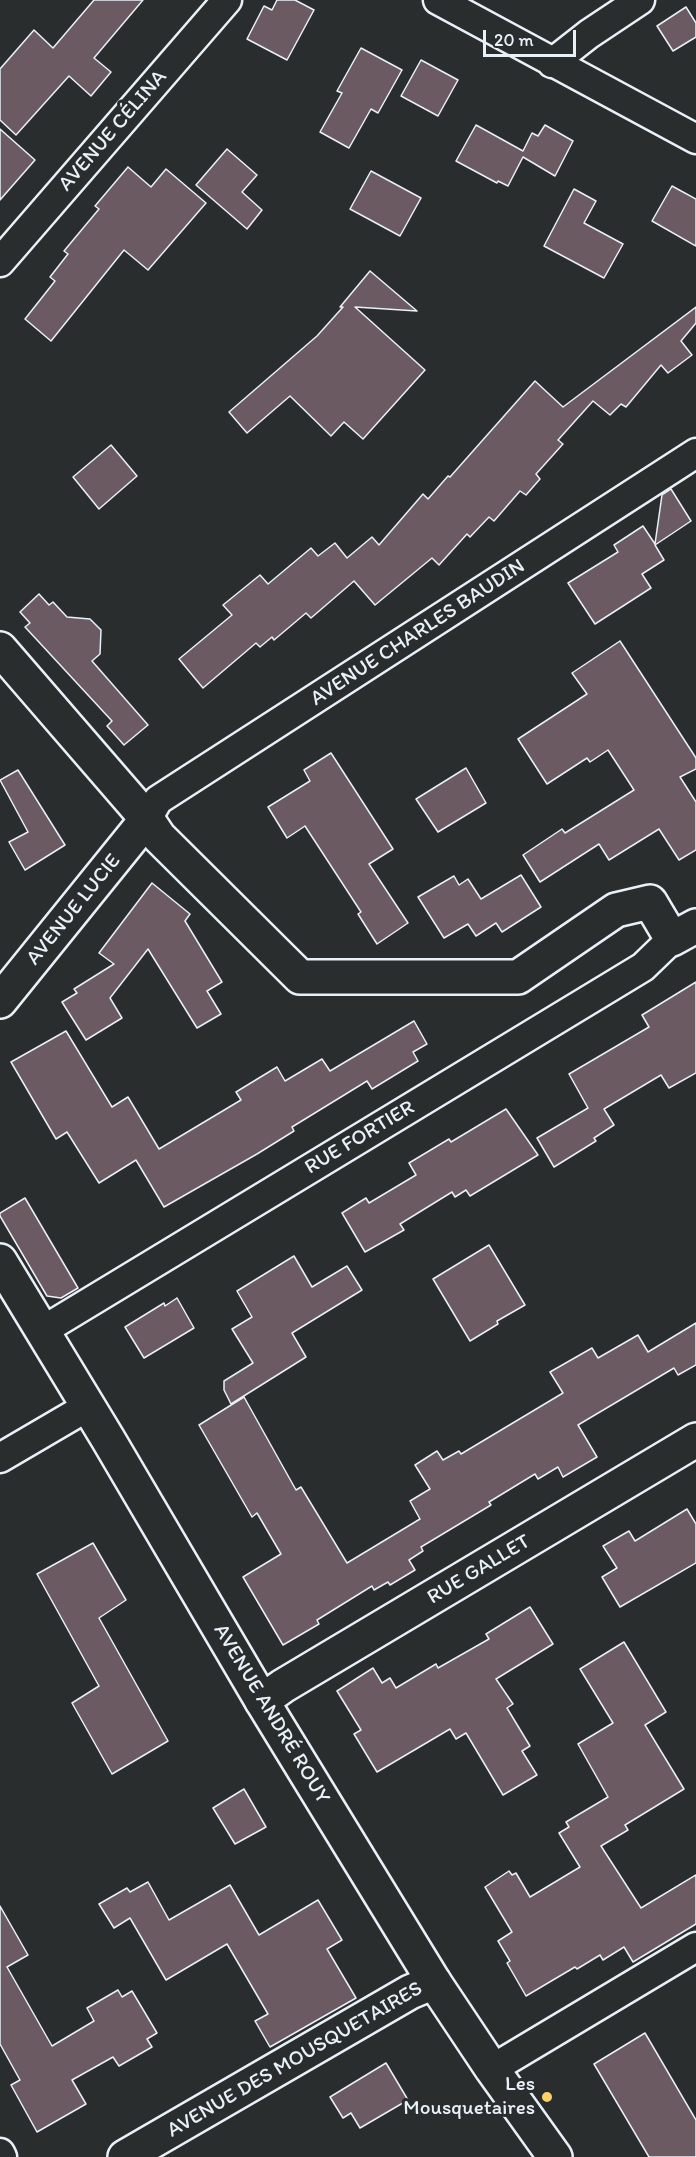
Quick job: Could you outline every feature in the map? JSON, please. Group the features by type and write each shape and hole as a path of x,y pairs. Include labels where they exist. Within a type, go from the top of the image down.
{"street":[{"name":"AVENUE CÉLINA","path":"0,262 227,0"},
{"path":"438,0 696,139"},
{"path":"552,63 589,34 640,0"},
{"name":"AVENUE CHARLES BAUDIN","path":"147,819 158,800 696,453"},
{"path":"0,649 147,819 159,837 300,977 518,977 616,910 650,902 684,932"},
{"name":"AVENUE LUCIE","path":"0,1001 147,819"},
{"name":"RUE FORTIER","path":"42,1331 643,967 684,932"},
{"name":"AVENUE ANDRÉ ROUY","path":"0,1261 262,1701 434,1982 555,2157"},
{"path":"0,1458 87,1407"},
{"name":"RUE GALLET","path":"262,1701 283,1686 696,1440"},
{"path":"492,2069 696,1947"},
{"name":"AVENUE DES MOUSQUETAIRES","path":"125,2157 411,1992 434,1982"},
{"path":"0,2153 2,2157"}],"building":[{"path":"94,0 143,0 94,58 111,72 91,96 69,76 16,135 0,120 0,69 34,30 53,48"},
{"path":"277,0 295,0 314,10 287,60 247,39 264,6 272,10"},
{"path":"686,7 696,23 696,37 673,51 657,26"},
{"path":"361,48 402,70 378,113 371,109 349,148 320,132 342,93 337,91"},
{"path":"421,60 458,80 438,116 401,96"},
{"path":"476,125 523,151 532,133 538,136 545,125 573,141 555,176 523,157 508,186 498,181 497,183 456,161"},
{"path":"0,129 35,160 0,200"},
{"path":"227,149 257,175 242,192 262,210 247,229 196,185"},
{"path":"128,167 151,187 166,169 206,203 148,270 124,250 51,341 25,319 55,281 50,277 68,254 64,251 99,209 95,206"},
{"path":"371,171 421,198 400,236 350,209"},
{"path":"672,186 696,199 696,246 652,221"},
{"path":"574,189 596,201 584,223 623,244 604,278 544,246"},
{"path":"370,271 417,311 355,307 425,370 363,439 344,422 331,436 290,396 247,433 229,412 317,336 343,307 340,307"},
{"path":"696,307 696,323 681,341 692,355 668,373 661,365 626,407 621,404 610,415 593,401 558,440 563,444 536,474 540,479 526,495 520,491 494,521 489,517 470,537 467,534 439,565 432,558 375,605 354,581 311,618 306,613 274,640 272,637 260,647 256,643 203,688 179,659 232,615 223,605 260,575 268,584 311,548 318,556 335,543 347,558 372,537 379,545 423,494 428,499 448,476 450,477 535,381 563,407"},
{"path":"111,445 137,476 99,509 73,477"},
{"path":"671,489 691,521 655,545 664,560 642,574 651,588 595,624 568,583 618,552 614,545 643,526 655,544 662,495"},
{"path":"39,594 49,605 53,602 67,617 90,619 101,630 100,654 92,661 148,725 124,745 107,726 112,721 25,627 30,623 20,612"},
{"path":"620,641 696,758 696,769 680,777 696,802 696,850 679,860 659,829 609,860 599,844 540,882 523,855 562,829 565,833 634,790 608,750 590,762 587,758 547,784 518,739 587,694 572,673"},
{"path":"331,753 393,849 369,864 408,923 377,944 358,914 361,912 305,826 287,838 268,807 310,781 304,770"},
{"path":"466,768 486,803 438,832 416,799"},
{"path":"18,770 65,845 25,870 9,842 28,832 0,780"},
{"path":"521,875 541,907 502,932 496,923 476,936 468,924 444,938 418,897 454,876 459,885 468,879 481,899"},
{"path":"152,883 190,914 185,921 222,982 207,991 221,1014 197,1028 148,949 110,998 122,1018 86,1040 62,1002 77,993 74,989 114,964 99,953"},
{"path":"696,982 696,1073 669,1088 661,1075 604,1109 614,1125 594,1138 596,1141 554,1167 537,1138 588,1108 569,1074 649,1027 642,1015"},
{"path":"414,1021 427,1044 413,1052 418,1061 372,1089 367,1081 292,1127 294,1131 257,1154 164,1207 136,1160 99,1183 67,1132 56,1139 11,1062 66,1031 112,1107 128,1097 159,1149 241,1100 236,1092 277,1067 285,1081 322,1059 330,1071"},
{"path":"506,1109 538,1155 470,1196 466,1190 455,1197 452,1192 400,1224 404,1230 365,1252 342,1213 366,1198 369,1203 416,1175 409,1163 449,1139 451,1142"},
{"path":"25,1198 78,1288 61,1298 47,1296 0,1216 0,1213"},
{"path":"489,1245 525,1305 497,1321 498,1324 470,1341 433,1279"},
{"path":"294,1256 312,1287 347,1266 362,1290 292,1333 306,1357 231,1404 224,1390 224,1381 253,1363 232,1329 252,1317 237,1291"},
{"path":"177,1298 194,1328 144,1358 125,1327 164,1303 165,1306"},
{"path":"696,1323 696,1365 678,1375 674,1368 578,1425 597,1457 563,1477 558,1467 538,1479 535,1474 489,1502 491,1505 421,1547 423,1551 409,1560 415,1570 390,1585 388,1582 374,1590 372,1586 317,1620 319,1624 283,1645 243,1577 281,1554 257,1513 252,1517 199,1425 244,1397 296,1490 301,1487 347,1563 420,1519 410,1501 430,1489 415,1465 437,1451 443,1460 459,1451 461,1454 563,1393 550,1372 592,1348 598,1358 638,1335 648,1352"},
{"path":"687,1509 696,1524 696,1563 620,1607 602,1577 617,1568 603,1546 629,1531 635,1541"},
{"path":"93,1543 126,1600 99,1618 168,1741 112,1774 72,1703 99,1686 37,1574"},
{"path":"530,1607 553,1644 496,1679 513,1704 507,1708 530,1746 522,1751 537,1775 503,1795 466,1733 456,1739 450,1729 377,1772 354,1734 361,1730 337,1691 373,1668 382,1683 390,1678 396,1688 436,1664 438,1668 489,1639 486,1634"},
{"path":"624,1642 666,1712 645,1725 684,1789 625,1825 628,1830 601,1846 641,1908 696,1875 696,1924 633,1962 624,1947 603,1960 600,1955 577,1969 575,1967 526,1996 507,1963 510,1961 498,1941 512,1932 485,1887 509,1871 512,1875 516,1873 530,1897 580,1867 559,1833 569,1827 566,1822 608,1797 578,1744 613,1723 580,1669"},
{"path":"244,1789 266,1827 235,1844 213,1808"},
{"path":"148,1882 169,1920 230,1885 259,1935 318,1900 342,1940 327,1949 356,1998 270,2047 255,2021 268,2014 227,1944 166,1980 130,1918 114,1928 99,1904 127,1888 130,1892"},
{"path":"0,1906 28,1955 7,1967 52,2046 94,2021 87,2008 118,1990 122,1997 132,1991 157,2033 147,2039 152,2047 119,2066 113,2057 72,2080 86,2104 37,2132 11,2085 20,2080 0,2044"},
{"path":"645,2033 696,2120 696,2157 649,2157 594,2064"},
{"path":"386,2063 408,2100 360,2128 351,2113 343,2118 330,2097"}],"place":[{"name":"Les Mousquetaires","path":"547,2097"}]}
